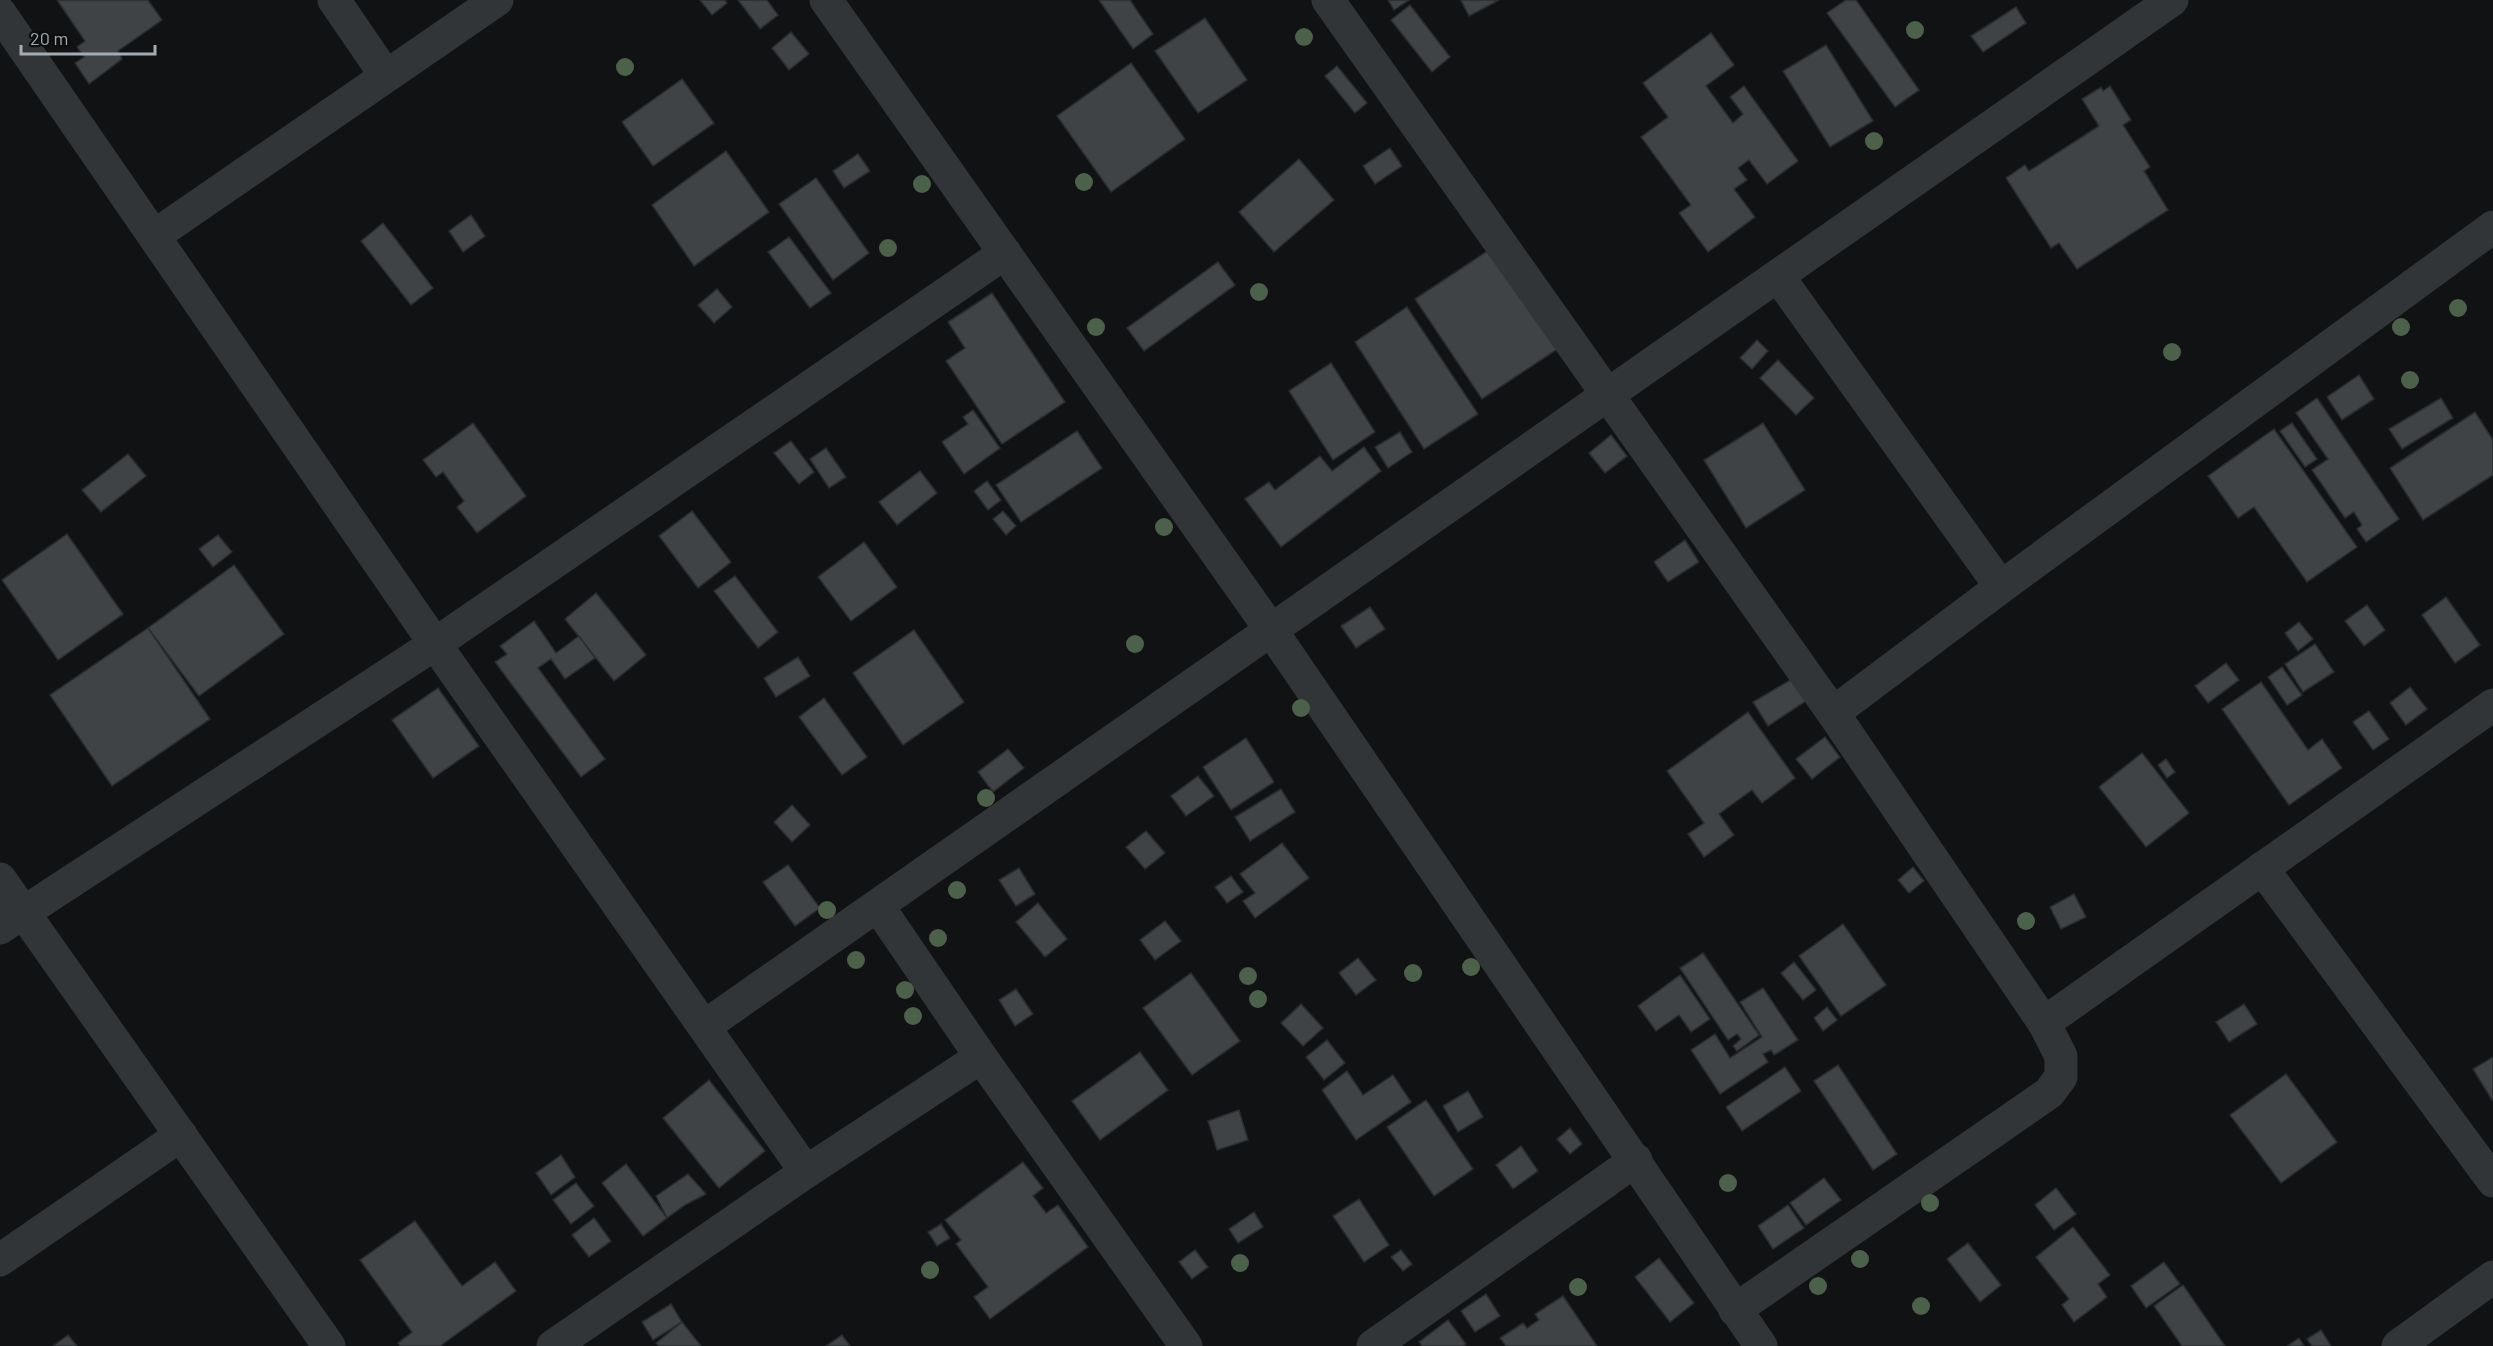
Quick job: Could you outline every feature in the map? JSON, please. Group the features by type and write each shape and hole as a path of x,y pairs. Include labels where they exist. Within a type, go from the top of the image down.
{"street":[{"path":"334,0 386,76"},
{"path":"154,236 497,0"},
{"path":"826,0 1271,630 1636,1160 1761,1346"},
{"path":"1328,0 1833,713 2043,1023 2061,1056 2061,1077 2049,1093 1735,1310"},
{"path":"705,1026 2172,0"},
{"path":"0,13 435,644 806,1172"},
{"path":"1833,713 2001,587 2493,227"},
{"path":"11,920 435,644 1005,253"},
{"path":"1778,276 2001,587"},
{"path":"2043,1023 2493,705"},
{"path":"2262,868 2493,1181"},
{"path":"0,879 11,920 181,1135 329,1346"},
{"path":"878,906 981,1057 1186,1346"},
{"path":"553,1346 806,1172 981,1057"},
{"path":"0,1260 181,1135"},
{"path":"1373,1346 1636,1160"},
{"path":"2398,1346 2493,1277"}],"building":[{"path":"57,0 148,0 162,20 118,51 122,59 89,84 75,63 84,57 77,47 85,41"},
{"path":"700,0 725,0 727,3 712,15"},
{"path":"738,0 767,0 778,15 760,29"},
{"path":"1099,0 1130,0 1153,34 1133,49"},
{"path":"1388,0 1409,0 1394,10"},
{"path":"1461,0 1499,0 1469,16"},
{"path":"1846,0 1856,0 1919,90 1895,107 1827,13"},
{"path":"1410,5 1450,57 1432,72 1391,20"},
{"path":"2016,7 2026,23 1983,52 1971,36"},
{"path":"1205,18 1247,80 1198,113 1155,51"},
{"path":"791,32 809,54 789,70 772,48"},
{"path":"1711,33 1734,65 1706,86 1733,123 1743,114 1730,97 1744,86 1798,161 1767,184 1749,160 1738,168 1747,180 1734,189 1755,217 1708,252 1679,213 1691,205 1641,137 1668,117 1643,83"},
{"path":"1826,45 1873,121 1830,147 1783,71"},
{"path":"1131,63 1185,139 1111,192 1057,116"},
{"path":"1337,66 1367,103 1355,113 1325,76"},
{"path":"682,79 714,123 653,166 622,122"},
{"path":"2110,86 2131,120 2123,125 2150,167 2144,171 2168,210 2077,269 2059,243 2051,248 2006,178 2025,165 2029,171 2099,126 2082,99 2101,87 2103,91"},
{"path":"1390,148 1402,166 1375,184 1363,166"},
{"path":"726,151 769,212 694,266 652,205"},
{"path":"858,154 870,171 844,188 833,171"},
{"path":"1299,159 1334,200 1274,252 1239,212"},
{"path":"816,178 869,253 833,280 779,204"},
{"path":"471,215 485,236 463,252 449,231"},
{"path":"383,223 433,288 411,305 361,241"},
{"path":"789,237 831,293 810,308 768,252"},
{"path":"1492,248 1559,348 1482,399 1415,299"},
{"path":"1218,262 1235,285 1144,351 1127,328"},
{"path":"717,289 732,307 714,323 698,305"},
{"path":"992,293 1065,402 1002,444 946,361 965,348 948,322"},
{"path":"1407,307 1478,414 1424,449 1355,342"},
{"path":"1757,340 1768,351 1752,369 1740,358"},
{"path":"1778,360 1814,398 1796,415 1760,378"},
{"path":"1331,363 1375,432 1333,460 1289,391"},
{"path":"2359,375 2374,399 2342,420 2327,397"},
{"path":"2317,398 2399,519 2366,542 2357,529 2362,525 2354,512 2345,518 2312,470 2328,459 2296,413"},
{"path":"2441,398 2453,418 2402,449 2389,429"},
{"path":"973,410 1000,448 964,474 942,442 968,424 963,417"},
{"path":"2475,412 2493,440 2493,475 2423,520 2390,468"},
{"path":"473,423 526,496 477,533 457,507 464,501 443,472 436,477 423,460"},
{"path":"1763,423 1805,490 1746,528 1704,460"},
{"path":"2292,423 2317,459 2305,467 2280,431"},
{"path":"2274,429 2357,547 2307,582 2254,507 2238,518 2208,476"},
{"path":"1077,431 1102,468 1021,522 996,485"},
{"path":"1400,432 1412,452 1388,468 1375,447"},
{"path":"1611,435 1627,456 1605,473 1589,453"},
{"path":"791,441 814,472 799,484 774,453"},
{"path":"1364,447 1381,471 1281,547 1245,499 1269,482 1275,490 1320,456 1332,471"},
{"path":"826,448 846,477 829,488 810,459"},
{"path":"128,454 146,476 101,512 82,490"},
{"path":"920,471 937,493 897,525 879,502"},
{"path":"987,481 1001,500 988,510 974,491"},
{"path":"692,511 731,562 698,588 659,536"},
{"path":"1003,511 1016,526 1006,535 993,519"},
{"path":"67,534 123,614 58,660 2,580"},
{"path":"218,535 232,552 213,567 199,549"},
{"path":"1685,540 1699,562 1668,582 1654,562"},
{"path":"864,542 897,587 851,621 818,577"},
{"path":"234,565 284,634 199,696 148,628"},
{"path":"735,576 778,632 758,648 714,591"},
{"path":"596,593 646,655 614,681 565,619"},
{"path":"2446,597 2480,645 2455,663 2422,615"},
{"path":"2367,605 2385,630 2364,646 2345,621"},
{"path":"1370,607 1385,629 1356,648 1341,626"},
{"path":"534,621 556,653 579,636 595,658 565,679 551,659 538,668 605,759 581,777 495,662 507,654 500,646"},
{"path":"2299,622 2313,639 2298,651 2285,633"},
{"path":"148,628 210,719 112,786 50,695"},
{"path":"914,630 964,702 903,745 853,673"},
{"path":"2315,644 2334,672 2303,692 2285,664"},
{"path":"798,657 810,676 776,697 764,678"},
{"path":"2226,663 2239,680 2208,703 2195,686"},
{"path":"2282,667 2302,695 2287,705 2268,677"},
{"path":"1792,679 1806,701 1768,726 1753,702"},
{"path":"2261,682 2308,750 2322,739 2342,768 2289,805 2222,709"},
{"path":"2410,687 2427,709 2406,725 2390,703"},
{"path":"438,688 479,746 433,778 392,720"},
{"path":"824,698 867,757 842,775 799,717"},
{"path":"2369,711 2389,739 2373,750 2353,722"},
{"path":"1748,712 1795,778 1762,803 1752,790 1719,814 1734,835 1704,857 1688,834 1704,823 1667,771"},
{"path":"1825,737 1840,757 1812,779 1796,759"},
{"path":"1246,738 1274,782 1231,810 1203,767"},
{"path":"1008,749 1024,768 993,792 978,772"},
{"path":"2142,753 2189,813 2146,847 2099,787"},
{"path":"2166,759 2175,772 2167,778 2158,765"},
{"path":"1198,776 1214,796 1186,816 1171,796"},
{"path":"1281,789 1295,812 1250,841 1235,817"},
{"path":"792,805 810,825 792,842 774,822"},
{"path":"1146,831 1165,853 1145,869 1126,847"},
{"path":"1282,843 1309,878 1255,918 1243,901 1255,893 1240,874"},
{"path":"788,865 820,908 795,926 763,882"},
{"path":"1913,867 1924,881 1909,893 1898,880"},
{"path":"1019,868 1035,894 1016,906 999,880"},
{"path":"1231,876 1243,892 1227,903 1215,887"},
{"path":"2074,894 2086,917 2061,929 2050,907"},
{"path":"1038,903 1067,939 1045,957 1016,922"},
{"path":"1165,921 1181,941 1155,960 1140,940"},
{"path":"1843,924 1886,985 1841,1016 1799,956"},
{"path":"1703,953 1759,1035 1737,1051 1733,1046 1741,1039 1737,1034 1728,1040 1680,968"},
{"path":"1358,958 1376,980 1356,995 1339,973"},
{"path":"1794,962 1816,990 1803,1000 1781,973"},
{"path":"1191,973 1240,1041 1192,1075 1143,1008"},
{"path":"1680,975 1710,1019 1691,1032 1679,1015 1656,1031 1638,1006"},
{"path":"1763,988 1798,1040 1774,1055 1771,1050 1763,1054 1768,1062 1720,1094 1691,1050 1715,1034 1730,1058 1762,1037 1740,1002"},
{"path":"1016,989 1033,1014 1015,1026 999,1000"},
{"path":"1301,1004 1323,1028 1303,1046 1281,1023"},
{"path":"2244,1004 2257,1024 2229,1042 2216,1022"},
{"path":"1827,1007 1837,1020 1823,1031 1814,1018"},
{"path":"1327,1040 1345,1063 1324,1080 1306,1057"},
{"path":"1140,1052 1168,1090 1100,1140 1072,1101"},
{"path":"2493,1057 2493,1099 2492,1100 2473,1069"},
{"path":"1838,1065 1897,1154 1873,1170 1814,1081"},
{"path":"1785,1067 1801,1091 1742,1131 1726,1107"},
{"path":"1347,1071 1363,1095 1393,1075 1411,1102 1356,1140 1322,1090"},
{"path":"2286,1074 2337,1142 2281,1183 2230,1115"},
{"path":"709,1080 765,1151 719,1188 663,1118"},
{"path":"1468,1091 1483,1117 1458,1132 1443,1106"},
{"path":"1426,1100 1473,1169 1434,1196 1387,1127"},
{"path":"1239,1110 1248,1140 1217,1150 1208,1121"},
{"path":"1570,1128 1582,1144 1570,1154 1557,1139"},
{"path":"1521,1146 1538,1171 1513,1189 1496,1165"},
{"path":"561,1155 575,1177 551,1195 536,1173"},
{"path":"1023,1162 1043,1188 1033,1196 1046,1213 1058,1205 1088,1247 990,1319 974,1297 988,1287 956,1244 961,1240 945,1220"},
{"path":"626,1164 667,1218 643,1236 602,1183"},
{"path":"688,1174 706,1194 667,1218 656,1196"},
{"path":"1824,1178 1841,1200 1806,1225 1790,1203"},
{"path":"576,1183 594,1206 571,1224 553,1200"},
{"path":"2056,1188 2076,1214 2054,1230 2035,1205"},
{"path":"1359,1199 1389,1245 1364,1262 1333,1216"},
{"path":"1788,1205 1804,1228 1773,1249 1758,1226"},
{"path":"1254,1212 1263,1227 1238,1243 1229,1229"},
{"path":"594,1218 611,1241 589,1257 572,1235"},
{"path":"415,1221 462,1286 495,1262 516,1291 440,1346 400,1346 398,1343 412,1332 360,1260"},
{"path":"941,1224 950,1238 937,1246 928,1232"},
{"path":"2073,1227 2110,1275 2098,1284 2107,1297 2074,1322 2062,1305 2069,1299 2036,1257"},
{"path":"1968,1243 2001,1285 1980,1302 1947,1259"},
{"path":"1195,1250 1208,1267 1192,1279 1179,1262"},
{"path":"1401,1250 1412,1264 1403,1271 1391,1257"},
{"path":"1659,1258 1694,1303 1670,1322 1635,1277"},
{"path":"2164,1262 2180,1284 2146,1308 2131,1286"},
{"path":"2183,1285 2225,1346 2182,1346 2154,1306"},
{"path":"1486,1294 1500,1316 1475,1332 1461,1311"},
{"path":"1563,1296 1597,1346 1506,1346 1500,1338 1523,1323 1527,1328 1539,1320 1535,1314"},
{"path":"671,1304 682,1322 653,1340 642,1322"},
{"path":"1448,1320 1466,1344 1463,1346 1422,1346 1419,1342"},
{"path":"682,1322 701,1346 659,1346 656,1343"},
{"path":"2321,1330 2331,1346 2312,1346 2307,1339"},
{"path":"68,1335 77,1346 53,1346"},
{"path":"842,1335 850,1346 826,1346"},
{"path":"2299,1338 2304,1346 2287,1346"}]}
